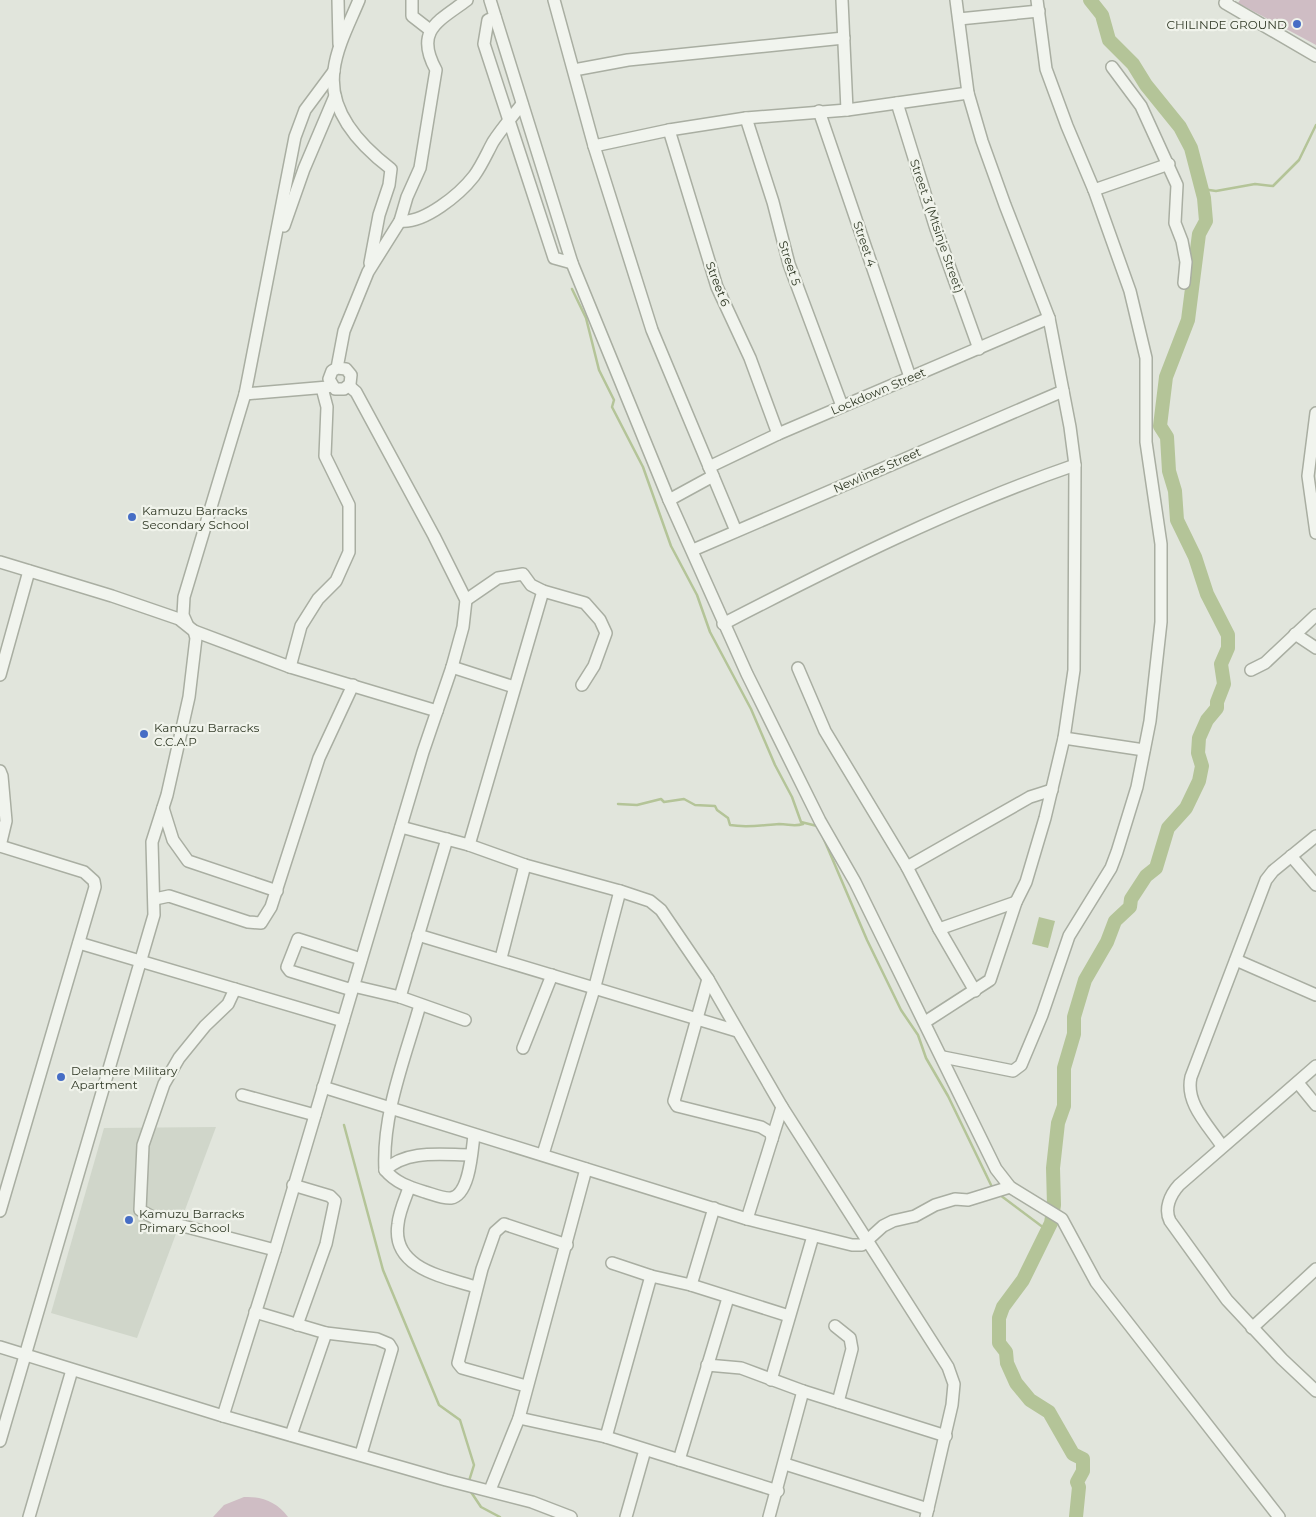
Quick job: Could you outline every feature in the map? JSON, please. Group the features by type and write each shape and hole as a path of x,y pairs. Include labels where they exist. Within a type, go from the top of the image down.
{"street":[{"path":"338,0 340,48"},
{"path":"359,0 340,48 334,71 335,96 351,131 391,169 389,185 379,214 368,272"},
{"path":"412,0 412,16 430,30"},
{"path":"290,667 301,626 318,599 336,582 348,552 349,505 325,456 327,387 330,376 337,368 344,331 368,272 400,220 407,197 420,168 436,70 430,59 428,47 430,30 438,20 467,0"},
{"path":"490,0 572,263 669,500 723,624 820,821 855,882 943,1057 996,1169 1010,1187 1062,1219 1096,1282 1279,1517"},
{"path":"554,0 594,146 652,330 736,531"},
{"path":"842,0 847,110"},
{"path":"925,1022 990,980 1016,902 1026,882 1052,790 1064,738 1074,670 1075,465 1063,391 1049,318 1002,196 968,93 956,0"},
{"path":"1227,0 1225,4 1316,56"},
{"path":"943,1057 1013,1071 1019,1068 1042,1015 1069,936 1111,868 1118,852 1137,787 1150,721 1157,674 1161,613 1161,544 1146,442 1146,358 1130,291 1094,190 1046,69 1038,6 959,19"},
{"path":"495,16 488,20 484,44 508,122 554,258 572,263"},
{"path":"574,70 637,59 844,38"},
{"path":"1112,67 1141,106 1176,185 1175,223 1182,241 1186,262 1184,283"},
{"path":"0,1440 154,915 152,842 163,808 192,679 196,648 191,627 183,616 184,597 245,394 295,137 306,110 334,71"},
{"path":"594,146 669,130 746,118 847,110 968,93"},
{"path":"274,246 288,217 304,169 335,96"},
{"name":"Street 3 (Mtsinje Street)","path":"897,103 936,229 980,349"},
{"path":"400,220 410,222 425,216 446,202 474,176 494,140 522,104"},
{"name":"Street 4","path":"819,112 910,377"},
{"name":"Street 5","path":"746,118 773,202 789,264 842,406"},
{"name":"Street 6","path":"669,130 717,287 750,358 778,434"},
{"path":"1094,190 1168,164"},
{"name":"Lockdown Street","path":"669,500 711,472 778,434 1049,318"},
{"path":"245,394 327,387 341,390 349,386 352,378 350,373 343,368 337,368"},
{"path":"223,1416 275,1250 401,827 452,667 462,632 466,600 404,478 356,392 349,386"},
{"name":"Newlines Street","path":"692,550 1063,391"},
{"path":"1316,413 1308,476 1316,533"},
{"path":"723,624 805,582 968,506 1023,483 1075,465"},
{"path":"0,562 112,596 179,619 191,627 290,667 437,710"},
{"path":"0,675 29,571"},
{"path":"466,600 498,578 524,574 532,585 543,591 585,602 605,628 606,633 594,666 582,684"},
{"path":"469,845 543,591"},
{"path":"1251,670 1265,663 1316,614"},
{"path":"1295,634 1316,648"},
{"path":"452,667 514,687"},
{"path":"798,668 825,731 907,866 938,929 975,991"},
{"path":"155,899 169,896 257,924 266,917 277,891 319,758 352,685"},
{"path":"1064,738 1144,750"},
{"path":"0,771 6,822 0,846 84,872 94,881 95,887 0,1211"},
{"path":"907,866 1030,797 1052,790"},
{"path":"163,808 173,840 188,861 277,891"},
{"path":"401,827 469,845 525,865 620,891 650,902 661,910 708,979 782,1107 952,1375 953,1398 946,1436 927,1513 785,1464"},
{"path":"1222,1146 1192,1102 1189,1091 1191,1077 1266,880 1291,856 1316,836"},
{"path":"400,997 447,839"},
{"path":"1291,856 1316,885"},
{"path":"501,958 525,865"},
{"path":"543,1154 595,986 620,891"},
{"path":"938,929 1016,902"},
{"path":"418,935 595,986 738,1031"},
{"path":"361,958 298,939 287,967 290,971 353,988 400,997 466,1020"},
{"path":"79,943 343,1021"},
{"path":"1236,960 1316,995"},
{"path":"523,1048 552,975"},
{"path":"708,979 695,1017 675,1104 760,1127 771,1133 772,1139"},
{"path":"235,989 228,1004 205,1026 179,1058 164,1084 143,1145 140,1210 156,1219 275,1250"},
{"path":"420,1005 392,1108 385,1144 386,1170 394,1180 409,1188 451,1198 458,1195 469,1172 474,1135"},
{"path":"1313,1384 1252,1328 1227,1300 1168,1216 1168,1206 1174,1189 1316,1066"},
{"path":"1298,1083 1316,1105"},
{"path":"323,1087 747,1219 857,1246 867,1241 883,1226 915,1216 935,1205 955,1199 968,1200 1010,1187"},
{"path":"242,1095 315,1115"},
{"path":"747,1219 782,1107"},
{"path":"386,1170 396,1160 412,1156 471,1155"},
{"path":"490,1490 518,1418 567,1245 586,1169"},
{"path":"293,1186 330,1196 335,1201 326,1244 297,1325"},
{"path":"409,1188 397,1226 398,1240 404,1252 418,1268 476,1287"},
{"path":"691,1285 714,1208"},
{"path":"526,1386 462,1368 458,1363 476,1287 495,1232 504,1224 567,1245"},
{"path":"770,1380 813,1236"},
{"path":"612,1263 651,1276 691,1285 789,1316"},
{"path":"1252,1328 1316,1269"},
{"path":"606,1437 651,1276"},
{"path":"679,1460 728,1298"},
{"path":"256,1312 326,1333 384,1341 392,1349 361,1454"},
{"path":"835,1326 850,1338 852,1349 838,1402"},
{"path":"291,1434 326,1333"},
{"path":"0,1347 223,1416 361,1454 446,1480 490,1490 570,1517"},
{"path":"707,1365 741,1368 803,1391 946,1436"},
{"path":"29,1517 72,1370"},
{"path":"769,1517 778,1491 803,1391"},
{"path":"518,1418 606,1437 778,1491"},
{"path":"626,1517 645,1450"}],"shaded area":[{"name":"CHILINDE GROUND","path":"1240,0 1316,0 1316,45 1238,3"},
{"path":"1039,917 1055,921 1048,948 1032,944"},
{"name":"Kamuzu Barracks Primary School","path":"216,1127 137,1338 51,1313 104,1128"},
{"path":"244,1497 269,1501 279,1507 288,1517 213,1517 224,1505"}],"waterway":[{"path":"1076,1517 1079,1487 1077,1482 1083,1471 1083,1459 1073,1454 1049,1412 1030,1400 1016,1383 1007,1363 1006,1352 999,1343 999,1318 1003,1307 1023,1280 1051,1223 1054,1205 1053,1168 1058,1123 1064,1106 1064,1068 1074,1034 1074,1017 1085,980 1107,942 1115,921 1130,907 1131,899 1146,876 1156,868 1168,828 1186,808 1199,781 1202,766 1198,753 1199,738 1207,720 1217,708 1217,702 1224,684 1221,664 1228,648 1228,635 1207,594 1195,557 1177,520 1175,491 1169,471 1167,437 1160,426 1166,377 1188,320 1199,234 1206,221 1204,198 1191,148 1180,127 1146,85 1133,64 1109,40 1102,15 1090,0"},
{"path":"1202,189 1216,191 1255,184 1273,186 1299,160 1316,125"},
{"path":"572,289 586,318 599,370 614,400 612,407 643,467 671,546 697,595 710,632 751,709 775,765 792,797 801,822 817,826"},
{"path":"618,804 637,805 661,799 664,802 684,799 695,805 715,806 717,810 728,818 730,825 803,824"},
{"path":"823,837 867,940 901,1010 918,1035 926,1058 948,1096 992,1187"},
{"path":"344,1125 383,1270 439,1405 460,1420 474,1465 469,1481"},
{"path":"1000,1195 1048,1231"},
{"path":"471,1492 481,1507 500,1517"}],"place":[{"name":"CHILINDE GROUND","path":"1297,24"},
{"name":"Kamuzu Barracks Secondary School","path":"132,517"},
{"name":"Kamuzu Barracks C.C.A.P","path":"144,734"},
{"name":"Delamere Military Apartment","path":"61,1077"},
{"name":"Kamuzu Barracks Primary School","path":"129,1220"}]}
